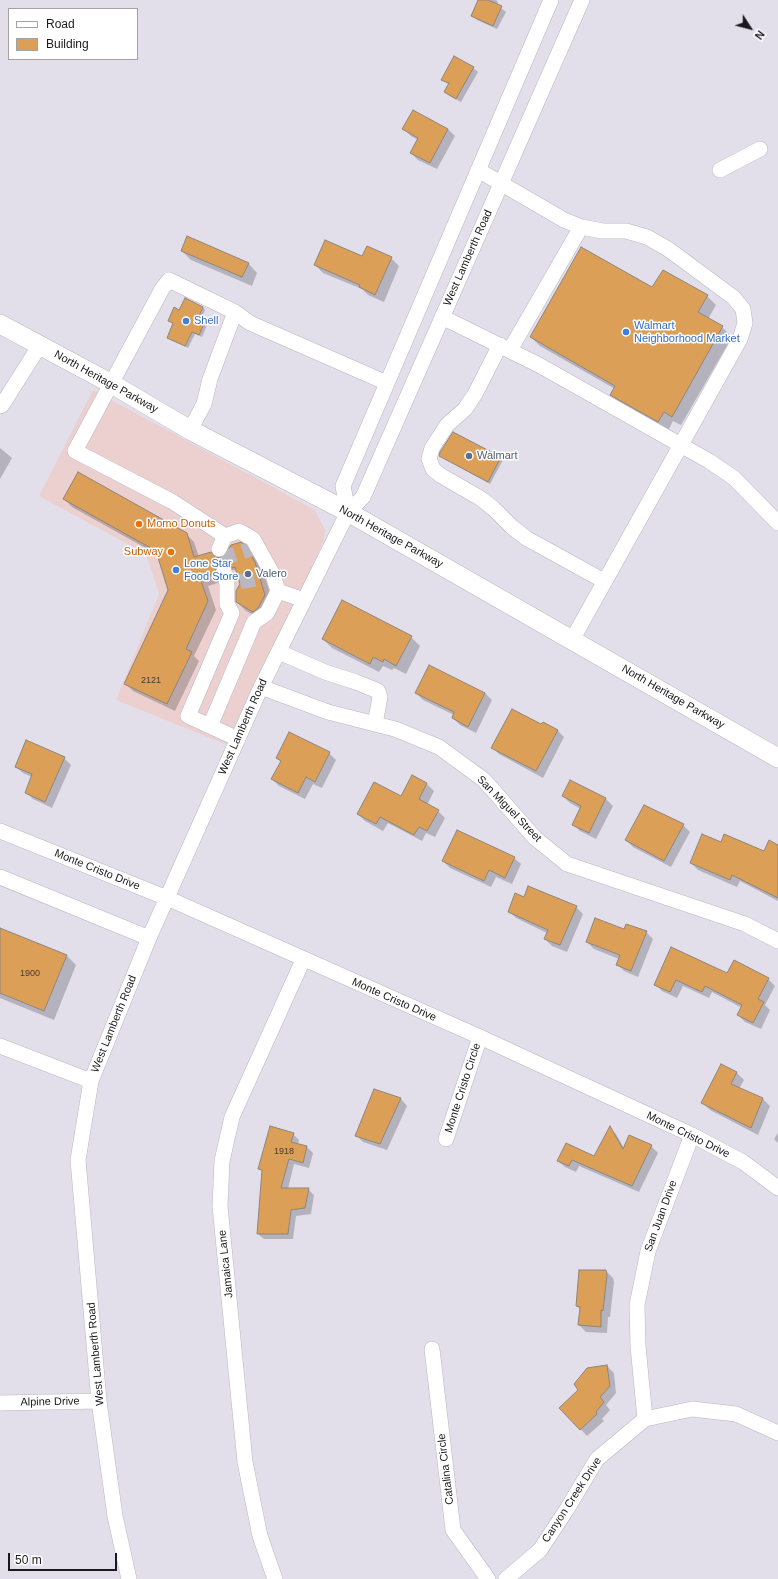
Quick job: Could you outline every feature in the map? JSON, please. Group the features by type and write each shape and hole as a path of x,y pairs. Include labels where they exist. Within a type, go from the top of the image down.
{"main road":[{"name":"North Heritage Parkway","path":"0,324 112,384 190,430 348,512 778,758"}],"street":[{"path":"348,512 343,486 551,0"},
{"name":"West Lamberth Road","path":"129,1579 115,1516 100,1401 78,1160 90,1081 149,938 261,687 348,512 363,497 582,0"},
{"path":"720,170 760,149"},
{"path":"478,170 564,220 581,227 626,231 647,237 668,250 733,297 743,309 745,323 740,339 572,640"},
{"path":"581,227 465,409 447,425 432,448 429,459 433,469 440,475 480,498 526,538 604,581"},
{"path":"304,600 278,591 266,577 253,539 238,531 222,542 173,502 75,451 162,289 169,280 235,312 250,323 387,383"},
{"path":"190,430 204,404 210,379 235,312"},
{"path":"442,317 505,347 710,461 734,478 778,523"},
{"path":"0,406 40,345"},
{"path":"224,571 233,584 227,604 232,613 254,622"},
{"path":"210,726 254,622 267,613 278,591"},
{"path":"232,613 188,716 238,739"},
{"path":"279,652 325,672 378,691 380,697 375,724"},
{"name":"San Miguel Street","path":"261,687 328,712 395,729 439,747 484,780 535,838 567,864 745,924 778,941"},
{"name":"Monte Cristo Drive","path":"0,831 167,898 303,960 480,1037 692,1135 742,1162 778,1188"},
{"path":"0,876 149,938"},
{"name":"Jamaica Lane","path":"276,1579 260,1536 245,1462 220,1206 222,1161 232,1118 303,960"},
{"name":"Monte Cristo Circle","path":"446,1139 480,1037"},
{"path":"0,1046 90,1081"},
{"name":"San Juan Drive","path":"645,1419 638,1346 637,1305 648,1250 692,1135"},
{"name":"Catalina Circle","path":"432,1349 453,1530 488,1579"},
{"name":"Alpine Drive","path":"0,1403 100,1401"},
{"name":"Canyon Creek Drive","path":"506,1579 540,1550 597,1459 645,1419 692,1409 736,1414 778,1433"}],"shaded area":[{"path":"93,390 315,510 325,530 324,540 230,746 116,700 159,594 146,554 39,496"}],"building":[{"path":"478,0 488,0 502,6 493,26 471,16"},
{"path":"454,56 474,67 456,99 444,92 449,83 441,80"},
{"path":"413,110 448,129 430,163 410,153 418,138 402,129"},
{"path":"187,236 249,263 242,277 181,251"},
{"path":"325,240 362,256 367,246 392,257 375,295 359,287 360,285 314,265"},
{"name":"Walmart Neighborhood Market","path":"581,247 652,287 663,270 708,295 698,312 723,326 672,417 664,412 658,422 610,395 615,386 530,337"},
{"name":"Shell","path":"185,298 203,307 198,318 205,321 199,335 192,332 185,346 167,338 173,323 168,321 174,307 179,310"},
{"name":"Walmart","path":"453,432 501,457 488,482 439,456"},
{"path":"78,472 187,533 194,557 211,552 215,557 220,558 224,556 231,545 241,542 246,546 255,562 265,595 258,608 253,612 236,602 236,591 240,584 235,567 232,568 227,563 222,562 216,568 215,573 200,578 208,601 186,649 192,652 167,704 124,684 168,590 156,551 63,499"},
{"path":"342,600 412,636 396,666 384,659 383,662 373,657 370,664 322,639"},
{"path":"429,665 485,693 468,727 452,718 454,712 415,693"},
{"path":"512,709 541,724 543,722 558,730 536,771 491,748"},
{"path":"289,732 330,752 315,782 306,777 298,793 271,779 281,761 276,758"},
{"path":"26,740 65,757 45,802 25,793 32,774 15,767"},
{"path":"412,775 427,783 419,799 439,810 427,831 419,827 414,835 380,817 376,824 357,814 374,782 401,796"},
{"path":"570,780 606,798 589,833 572,825 581,806 562,796"},
{"path":"644,805 684,824 664,861 625,840"},
{"path":"457,830 515,857 505,878 489,870 484,881 442,861"},
{"path":"702,834 721,842 724,834 764,851 769,840 778,845 778,898 732,875 730,880 690,863"},
{"path":"528,886 577,906 560,945 544,939 548,930 508,912 515,893 524,897"},
{"path":"595,918 624,929 626,924 647,931 631,971 616,965 620,955 586,942"},
{"path":"0,928 67,955 44,1011 0,993"},
{"path":"671,947 727,973 734,960 769,978 758,999 764,1002 753,1023 737,1015 742,1005 705,986 702,992 676,980 670,992 654,985"},
{"path":"721,1064 737,1072 731,1084 763,1098 751,1128 701,1103"},
{"path":"374,1089 401,1098 380,1144 355,1136"},
{"path":"270,1126 294,1133 291,1142 307,1146 303,1163 289,1159 281,1188 309,1188 305,1208 291,1210 288,1234 257,1234 262,1170 258,1169"},
{"path":"610,1126 623,1149 629,1135 652,1145 632,1186 572,1160 569,1166 557,1161 566,1143 594,1156"},
{"path":"579,1270 606,1270 607,1275 603,1311 601,1310 601,1327 578,1325 580,1307 576,1306"},
{"path":"607,1365 610,1386 600,1397 604,1402 596,1412 597,1414 580,1430 559,1408 578,1390 574,1384 587,1368"}],"tunnel":[{"path":"221,559 251,549"},
{"path":"240,582 260,578"}],"place":[{"name":"Shell","path":"186,321"},
{"name":"Walmart Neighborhood Market","path":"626,332"},
{"name":"Walmart","path":"469,456"},
{"name":"Momo Donuts","path":"139,524"},
{"name":"Subway","path":"171,552"},
{"name":"Lone Star Food Store","path":"176,570"},
{"name":"Valero","path":"248,574"}]}
